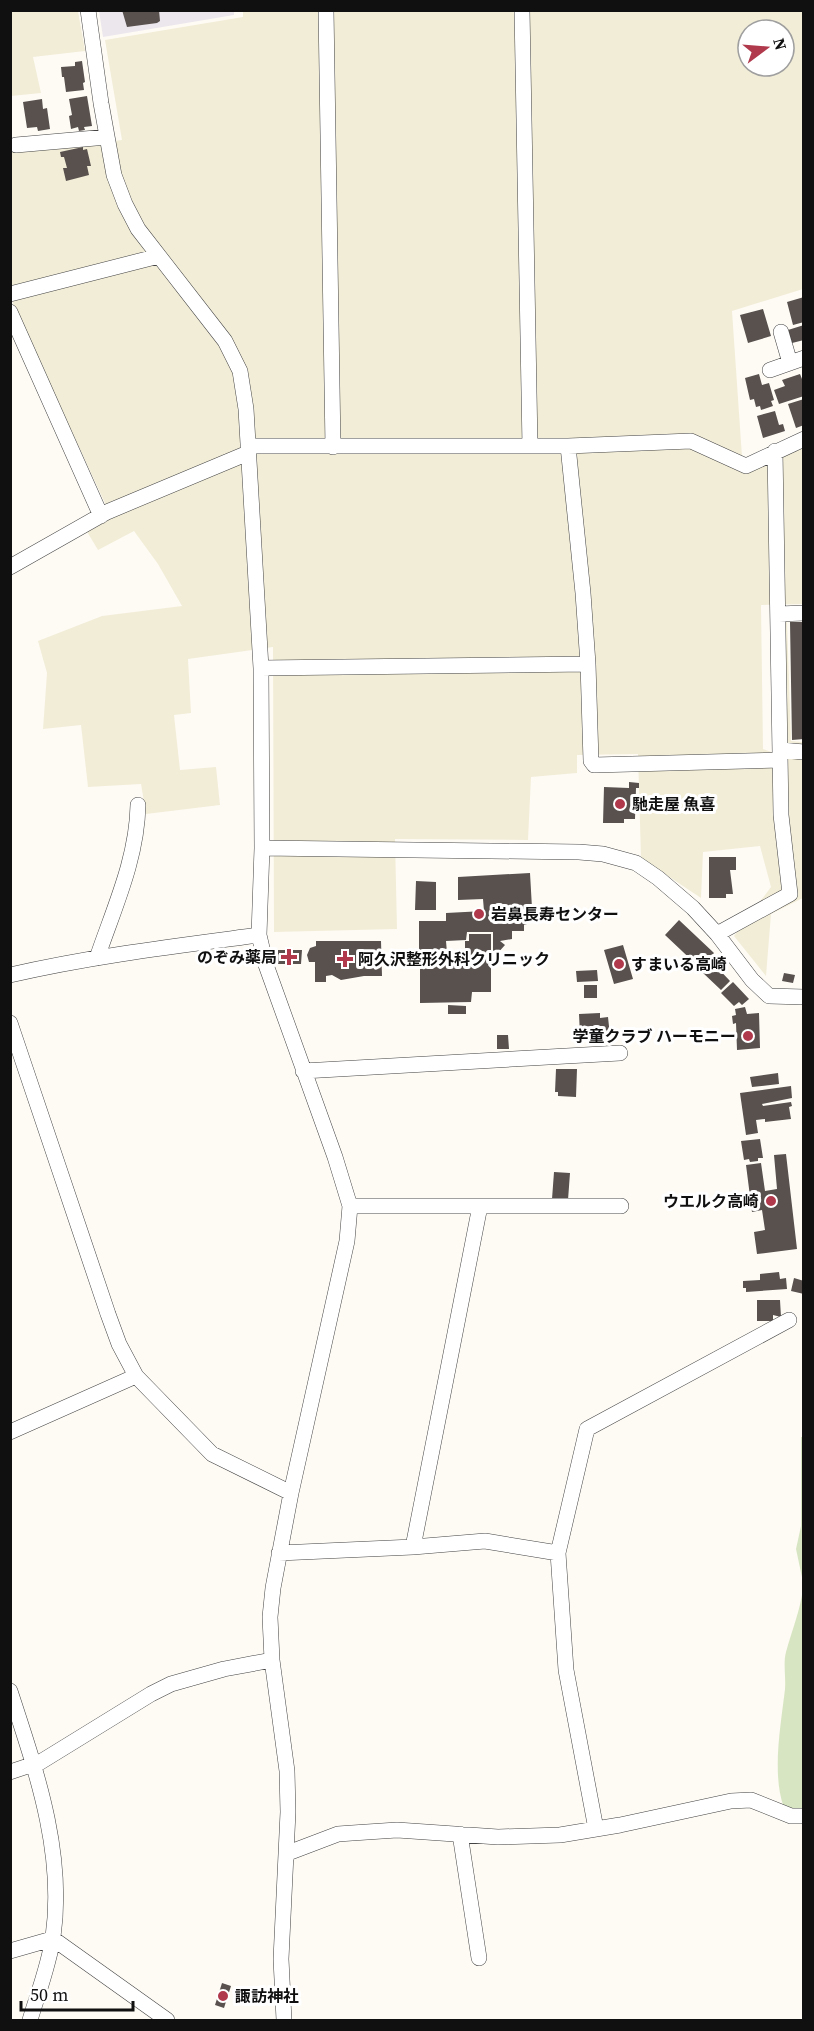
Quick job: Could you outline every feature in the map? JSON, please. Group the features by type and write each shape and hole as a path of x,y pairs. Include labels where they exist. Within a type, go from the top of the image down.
{"street":[{"path":"88,10 114,175 125,204 138,229 225,341 240,371 246,409 261,668 262,848 259,935 266,965 335,1157 350,1206 346,1241 279,1553 270,1617 272,1660 287,1771 288,1853 281,1959 284,2020"},
{"path":"326,10 333,447"},
{"path":"522,10 530,446"},
{"path":"16,146 107,137"},
{"path":"10,294 159,256"},
{"path":"10,312 101,516"},
{"path":"770,370 797,360 781,332"},
{"path":"10,567 101,516 248,449 568,446 691,441 746,466 804,439"},
{"path":"568,446 583,594 591,761 594,765 804,752"},
{"path":"717,934 790,894 781,815 775,451"},
{"path":"778,614 804,613"},
{"path":"261,668 588,664"},
{"path":"97,958 129,868 137,830 138,805"},
{"path":"262,848 579,852 603,854 636,863 658,878 693,908 717,934 752,980 769,996 804,997"},
{"path":"10,975 57,964 259,935"},
{"path":"10,1023 111,1324 126,1360 136,1376 212,1454 291,1493"},
{"path":"303,1071 620,1053"},
{"path":"350,1206 621,1206"},
{"path":"413,1547 480,1206"},
{"path":"596,1829 566,1670 558,1553 587,1429 789,1320"},
{"path":"10,1432 136,1376"},
{"path":"279,1553 413,1547 485,1541 558,1553"},
{"path":"10,1772 34,1765 171,1684 224,1669 272,1660"},
{"path":"10,1691 34,1765 54,1857 56,1890 52,1939 30,2020"},
{"path":"288,1853 338,1834 352,1833 398,1830 498,1837 560,1835 731,1801 752,1800 791,1816 804,1816"},
{"path":"460,1834 479,1958"},
{"path":"10,1951 52,1939"},
{"path":"52,1939 167,2020"}],"shaded area":[{"path":"11,10 78,11 85,51 33,57 41,93 11,96"},
{"path":"234,10 234,15 103,37 99,11"},
{"path":"243,10 803,11 803,289 732,311 743,471 803,446 803,604 761,605 763,749 788,758 803,759 803,898 771,914 766,976 734,936 771,887 760,846 703,852 701,898 641,858 638,754 577,755 577,773 531,777 528,840 395,839 397,929 274,932 273,647 188,659 191,713 174,715 180,770 216,767 220,805 146,814 141,784 88,787 81,725 43,729 47,673 38,641 102,616 182,606 158,564 134,531 98,550 86,530 111,516 14,307 11,294 11,152 122,140 105,40 243,17"},
{"path":"787,622 791,741 803,742 803,746 788,745 786,738 784,623"}],"green space":[{"path":"801,1437 804,1437 803,1582 796,1549 801,1526"},
{"path":"803,1589 803,1810 793,1810 783,1805 778,1777 778,1747 785,1689 785,1656"}],"building":[{"path":"122,10 159,10 160,21 127,27"},
{"path":"82,61 84,90 66,92 61,67 75,66 75,62"},
{"path":"87,96 92,126 84,127 85,130 79,131 78,127 71,129 69,116 72,115 69,99"},
{"path":"42,99 43,109 47,108 50,129 38,131 37,127 27,128 23,102"},
{"path":"83,147 83,150 87,149 91,166 87,166 89,175 66,181 63,168 67,168 60,152"},
{"path":"804,297 804,322 793,325 787,302"},
{"path":"763,309 771,336 748,343 740,315"},
{"path":"804,325 804,340 792,343 788,330"},
{"path":"759,374 762,385 769,383 774,400 771,401 773,406 761,410 760,406 756,407 754,399 750,400 745,378"},
{"path":"800,374 804,384 804,396 779,404 774,390 785,386 782,380"},
{"path":"804,399 804,425 796,428 788,404"},
{"path":"775,411 779,425 783,424 785,431 763,438 757,416"},
{"path":"790,622 804,622 804,739 792,740"},
{"name":"馳走屋 魚喜","path":"629,782 639,783 639,788 636,788 635,819 624,819 624,823 603,823 604,787 629,788"},
{"path":"709,857 736,857 736,870 730,870 733,894 726,894 726,898 709,898"},
{"name":"岩鼻長寿センター","path":"530,873 532,908 511,910 511,915 526,915 527,924 524,925 524,931 512,931 512,939 500,941 505,945 496,955 493,952 493,932 467,932 466,940 446,941 447,953 419,953 419,921 446,921 446,913 484,911 483,899 458,900 458,877"},
{"path":"416,881 436,882 436,910 415,910"},
{"path":"679,920 714,953 700,968 665,935"},
{"path":"469,934 491,934 491,992 472,992 471,1002 420,1003 420,956 465,956 465,941 469,941"},
{"name":"阿久沢整形外科クリニック","path":"316,941 381,941 382,976 341,980 332,975 326,976 326,982 315,982 315,962 309,962 307,955 310,948 316,946"},
{"name":"すまいる高崎","path":"623,945 633,979 614,984 604,950"},
{"name":"のぞみ薬局","path":"278,950 302,950 301,964 278,964"},
{"path":"712,962 730,981 721,990 702,972"},
{"path":"597,970 598,981 577,982 576,971"},
{"path":"784,973 795,975 793,983 782,981"},
{"path":"733,982 749,999 742,1005 739,1002 734,1006 721,993"},
{"path":"584,985 597,985 597,998 584,998"},
{"path":"448,1005 466,1006 466,1014 448,1014"},
{"name":"学童クラブ ハーモニー","path":"745,1007 747,1014 759,1013 760,1048 737,1050 736,1023 733,1024 732,1016 736,1015 735,1009"},
{"path":"600,1013 600,1018 608,1017 610,1036 604,1042 590,1043 589,1034 580,1035 579,1014"},
{"path":"497,1035 508,1035 509,1049 497,1049"},
{"path":"556,1069 577,1069 576,1097 558,1096 558,1092 555,1092"},
{"path":"778,1073 779,1084 752,1087 750,1077"},
{"path":"791,1086 792,1098 762,1104 763,1106 791,1102 792,1106 789,1107 791,1119 765,1122 765,1119 756,1120 758,1133 746,1135 740,1093"},
{"path":"760,1139 763,1158 750,1162 749,1159 744,1160 741,1141"},
{"name":"ウエルク高崎","path":"786,1154 797,1249 757,1254 754,1232 765,1230 762,1210 752,1212 746,1165 761,1163 765,1191 777,1189 774,1155"},
{"path":"554,1172 570,1173 568,1200 552,1199"},
{"path":"779,1272 780,1279 786,1278 787,1289 746,1292 746,1288 743,1288 743,1281 760,1280 760,1274"},
{"path":"794,1278 804,1281 804,1294 791,1291"},
{"path":"757,1300 780,1300 781,1317 773,1315 773,1321 757,1321"},
{"name":"諏訪神社","path":"222,1983 231,1986 224,2008 215,2005"}],"place":[{"name":"馳走屋 魚喜","path":"620,804"},
{"name":"岩鼻長寿センター","path":"479,914"},
{"name":"のぞみ薬局","path":"289,957"},
{"name":"阿久沢整形外科クリニック","path":"345,959"},
{"name":"すまいる高崎","path":"619,964"},
{"name":"学童クラブ ハーモニー","path":"748,1036"},
{"name":"ウエルク高崎","path":"771,1201"},
{"name":"諏訪神社","path":"223,1996"}]}
